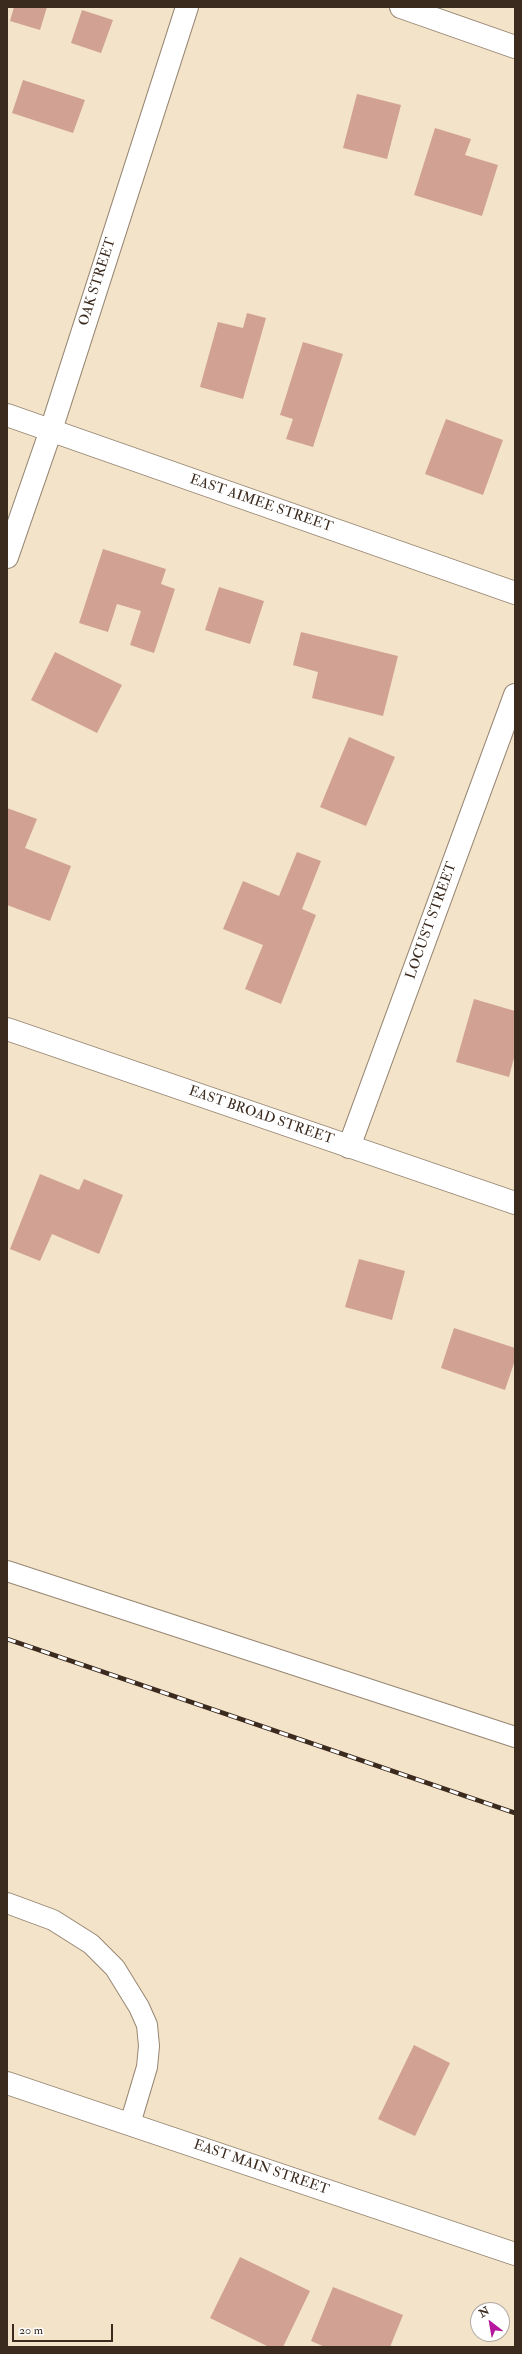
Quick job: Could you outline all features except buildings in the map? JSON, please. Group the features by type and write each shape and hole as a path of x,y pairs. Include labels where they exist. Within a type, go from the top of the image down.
{"street":[{"name":"OAK STREET","path":"7,557 51,430 187,7"},
{"path":"401,7 515,47"},
{"name":"EAST AIMEE STREET","path":"7,415 515,593"},
{"name":"LOCUST STREET","path":"349,1147 515,695"},
{"name":"EAST BROAD STREET","path":"7,1029 515,1203"},
{"name":"EAST MAIN STREET","path":"7,2083 515,2254"}],"lane":[{"path":"7,1571 515,1737"},
{"path":"7,1903 53,1920 91,1944 114,1968 139,2007 147,2025 149,2046 147,2067 130,2124"}],"railway":[{"path":"7,1639 515,1813"}]}
